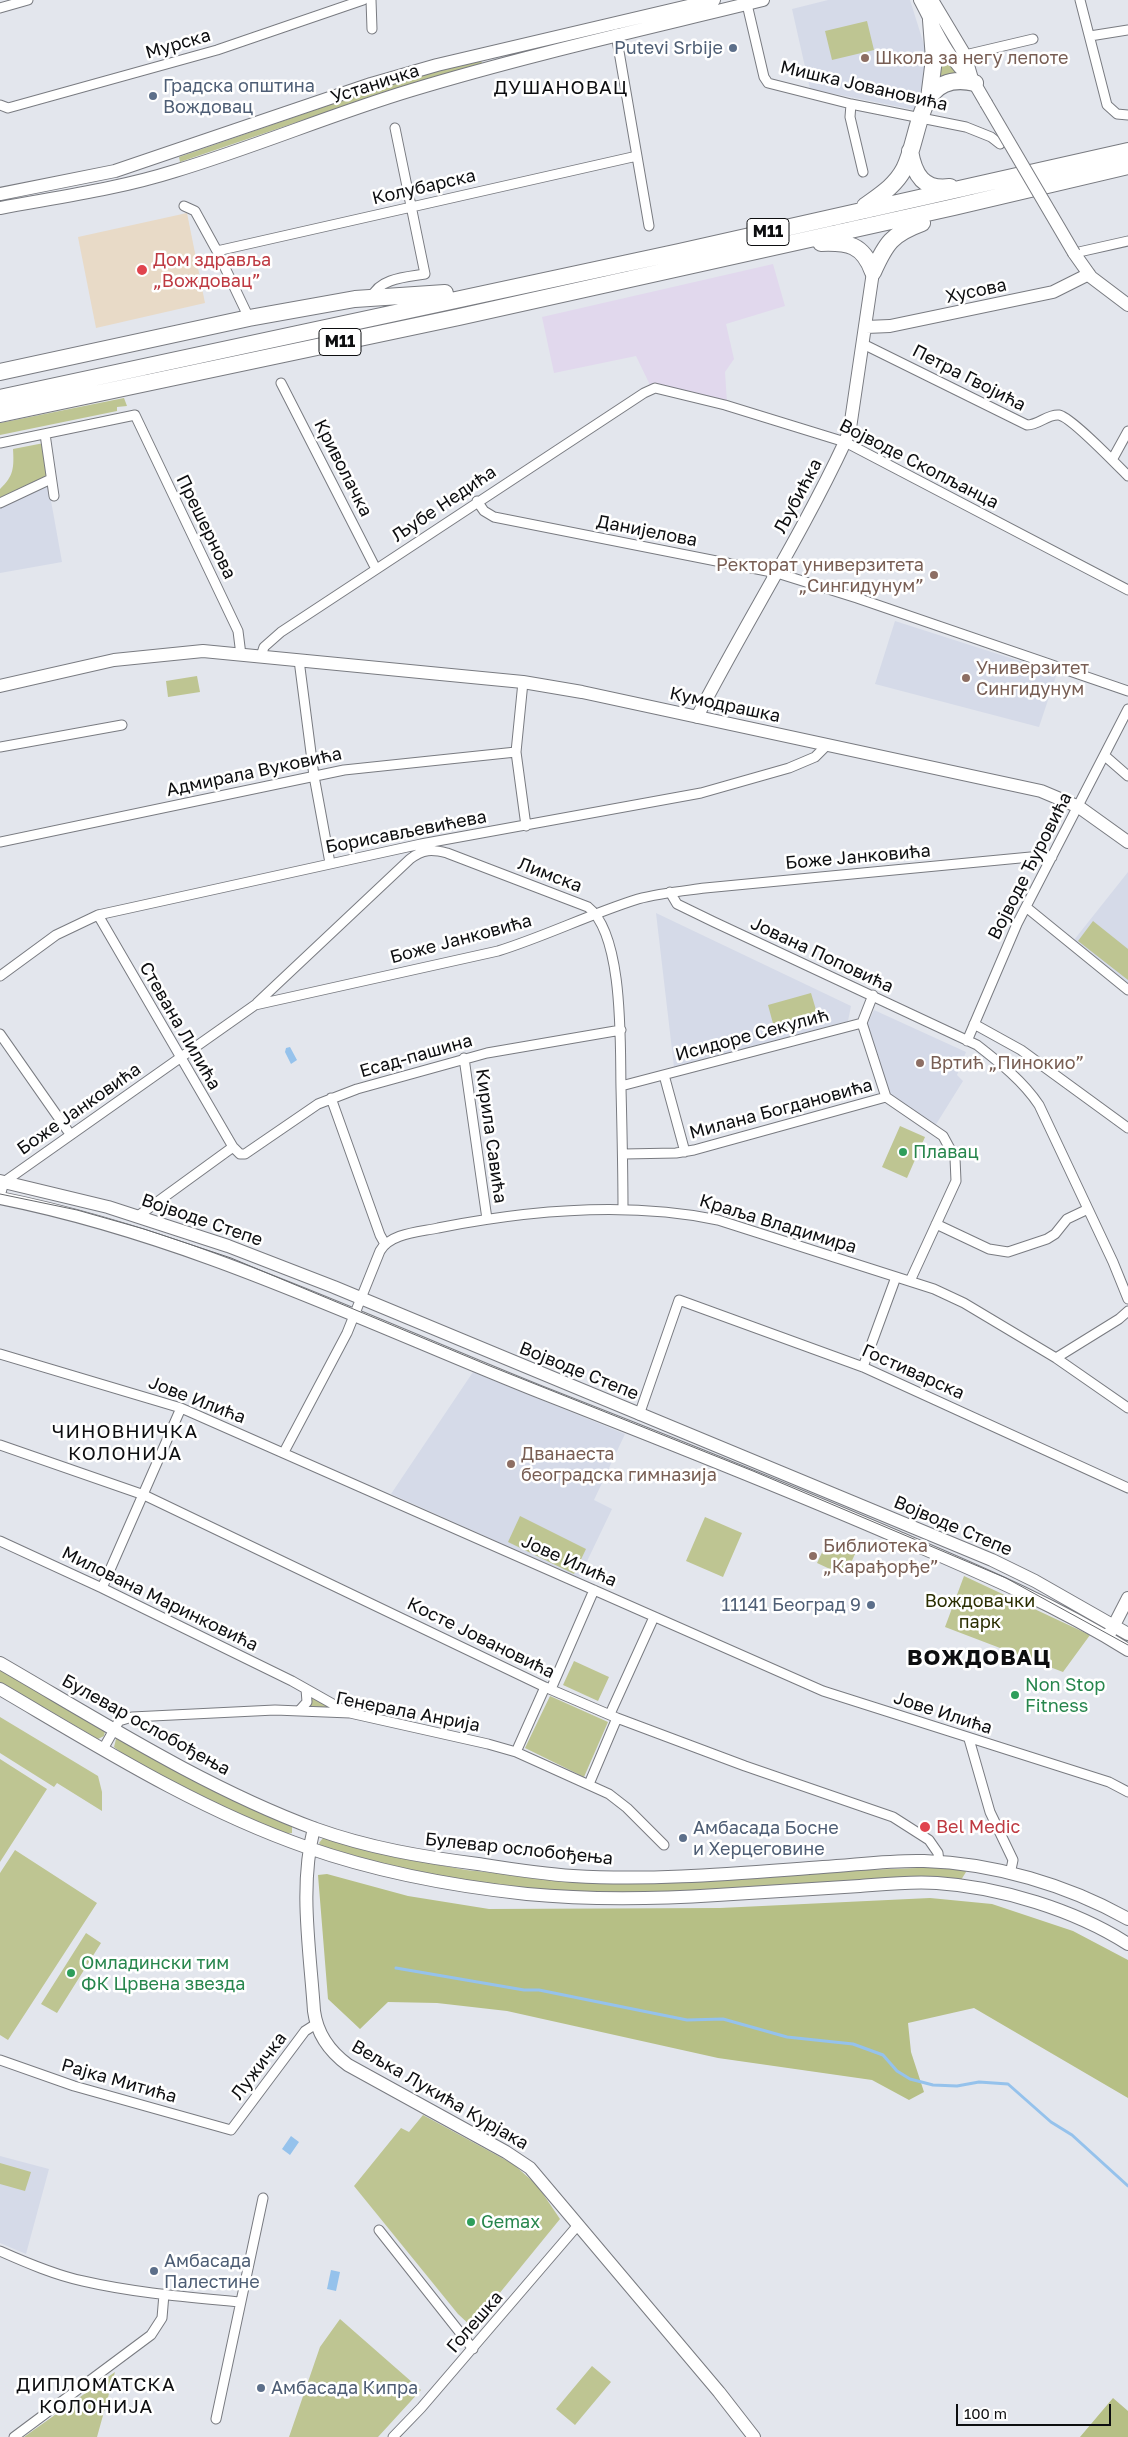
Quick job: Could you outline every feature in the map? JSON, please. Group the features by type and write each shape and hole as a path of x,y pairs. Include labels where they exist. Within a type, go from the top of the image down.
{"highway":[{"path":"857,212 893,184 904,169 920,118 929,98 934,59 931,20"},
{"path":"929,98 947,81 974,81"},
{"path":"910,151 914,171 929,185 944,187 979,184"},
{"name":"M11","path":"0,398 679,252 1128,151"},
{"name":"M11","path":"0,414 458,317 954,207 1128,166"},
{"path":"873,272 883,249 895,235 942,215 954,207"},
{"path":"801,241 813,243 836,242 854,246 865,254 873,272"},
{"path":"0,372 249,318 372,297 509,288"}],"main road":[{"name":"Устаничка","path":"0,194 115,171 371,84 437,65 714,0"},
{"name":"Устаничка","path":"0,208 100,190 176,171 390,97 477,70 616,34 668,11 763,0"},
{"path":"920,0 959,67 974,81"},
{"path":"932,0 965,55 974,81 986,103 1089,274 1128,305"},
{"name":"Љубићка","path":"697,717 724,664 777,573 845,442 850,428 873,272"},
{"name":"Хусова","path":"866,327 890,326 1054,292 1089,274"},
{"name":"Кумодрашка","path":"0,686 68,669 135,657 188,652 241,654 523,682 1032,788 1051,794 1079,807 1128,842"},
{"name":"Војводе Степе","path":"2,1181 138,1216 228,1246 361,1299 992,1560 1035,1581 1110,1632 1128,1650"},
{"name":"Војводе Степе","path":"0,1197 94,1220 166,1241 242,1268 461,1360 692,1451 1001,1580 1110,1632 1128,1634"},
{"path":"1110,1632 1128,1598"},
{"name":"Булевар ослобођења","path":"0,1663 209,1781 314,1828 388,1850 573,1876 683,1876 898,1861 939,1862 1010,1874 1082,1896 1128,1919"},
{"path":"0,1689 186,1795 243,1821 309,1848 411,1876 485,1888 572,1898 716,1895 937,1883 1012,1896 1055,1909 1095,1926 1128,1944"},
{"name":"Вељка Лукића Курјака","path":"314,1828 309,1848 306,1885 316,2024 322,2038 332,2052 348,2065 521,2161 533,2172 578,2225 754,2437"},
{"path":"973,1888 976,1867"}],"street":[{"path":"0,8 28,0"},
{"name":"Мурска","path":"0,105 8,108 217,50 363,0"},
{"path":"370,0 372,29"},
{"path":"1080,0 1103,94 1110,110 1117,114 1128,115"},
{"name":"Мишка Јовановића","path":"746,2 766,80 773,84 851,104 966,127 991,137 1000,144"},
{"path":"1090,36 1128,30"},
{"path":"616,34 649,226"},
{"path":"965,55 1033,39"},
{"path":"851,104 850,117 863,172"},
{"path":"372,297 376,290 390,282 425,274 394,128"},
{"name":"Колубарска","path":"217,251 637,156"},
{"path":"184,206 195,211 217,251 249,318"},
{"path":"1076,253 1128,241"},
{"name":"Петра Гвојића","path":"863,344 1027,425 1035,424 1050,416 1066,418 1128,476"},
{"name":"Криволачка","path":"281,383 376,568"},
{"name":"Војводе Скопљанца","path":"655,388 725,406 845,442 1128,590"},
{"name":"Љубе Недића","path":"261,656 261,651 268,642 376,568 644,393 655,388"},
{"name":"Прешернова","path":"46,434 135,415 238,631 241,654"},
{"path":"1112,460 1128,431"},
{"path":"0,443 46,434 54,496"},
{"path":"0,503 51,479"},
{"name":"Данијелова","path":"477,501 484,511 494,517 777,573 857,598 1128,691"},
{"path":"299,660 314,776 330,863"},
{"path":"523,682 516,752 526,826"},
{"name":"Војводе Ђуровића","path":"967,1040 1026,907 1128,709"},
{"path":"0,747 122,725"},
{"name":"Борисављевићева","path":"0,976 56,935 98,915 330,863 701,793 789,768 815,757 827,744"},
{"name":"Адмирала Вуковића","path":"0,842 373,765 516,752"},
{"path":"1105,756 1128,776"},
{"path":"447,853 446,846 450,839"},
{"path":"397,850 404,855 406,863"},
{"name":"Лимска","path":"255,1005 416,854 429,850 447,853 588,907 596,914 601,923 611,953 621,1030 624,1154 623,1210"},
{"name":"Боже Јанковића","path":"2,1181 255,1005 498,951 522,944 639,899 670,892 1052,857"},
{"name":"Јована Поповића","path":"670,892 677,904 967,1040 1010,1072 1032,1095 1088,1209 1128,1299"},
{"path":"1026,907 1128,990"},
{"name":"Стевана Лилића","path":"98,915 234,1150"},
{"path":"873,995 862,1023 886,1097 943,1136 955,1158 956,1180 910,1281"},
{"name":"Исидоре Секулић","path":"621,1086 862,1023"},
{"path":"974,1024 1021,1050 1128,1128"},
{"name":"Есад-пашина","path":"138,1216 234,1150 245,1154 307,1111 331,1098 464,1058 621,1030"},
{"path":"0,1034 70,1134"},
{"name":"Кирила Савића","path":"464,1058 487,1219"},
{"name":"Милана Богдановића","path":"664,1075 685,1152"},
{"name":"Милана Богдановића","path":"624,1154 685,1152 886,1097"},
{"path":"284,1452 355,1315 382,1247 380,1235 331,1098"},
{"path":"0,1197 2,1181"},
{"path":"936,1224 989,1249 1008,1252 1047,1239 1068,1219 1088,1209"},
{"name":"Краља Владимира","path":"382,1247 416,1232 487,1219 554,1212 623,1210 689,1214 718,1220 910,1281 964,1303 1056,1358 1128,1408"},
{"path":"863,1367 896,1277"},
{"name":"Гостиварска","path":"639,1414 679,1300 863,1367 1128,1488"},
{"path":"1056,1358 1119,1319 1128,1311"},
{"name":"Јове Илића","path":"0,1354 181,1408 816,1689 1109,1782 1128,1792"},
{"path":"102,1588 181,1408"},
{"name":"Косте Јовановића","path":"0,1445 144,1495 548,1688 614,1716 745,1766 893,1816 929,1840 938,1852 939,1862"},
{"name":"Милована Маринковића","path":"0,1541 102,1588 306,1689 350,1714"},
{"path":"516,1752 594,1590"},
{"path":"589,1784 654,1617"},
{"path":"299,1711 307,1702 306,1689"},
{"name":"Генерала Анрија","path":"114,1729 123,1719 146,1715 299,1711 350,1714 488,1744 516,1752 589,1784 618,1800 664,1845"},
{"path":"103,1749 114,1729"},
{"path":"969,1739 990,1812 1013,1860 1010,1874"},
{"name":"Лужичка","path":"231,2130 305,2031 316,2024"},
{"name":"Рајка Митића","path":"0,2060 74,2086 231,2130"},
{"path":"216,2419 264,2198"},
{"name":"Голешка","path":"393,2437 473,2349 578,2225"},
{"path":"379,2230 473,2349"},
{"path":"0,2251 38,2267 83,2281 164,2294 240,2302"},
{"path":"14,2437 151,2335 162,2318 164,2294"}],"shaded area":[{"name":"Школа за негу лепоте","path":"828,0 910,0 926,51 922,87 915,110 810,89 792,9"},
{"name":"Дом здравља „Вождовац”","path":"187,213 205,303 96,328 78,237"},
{"path":"773,264 785,306 726,324 734,359 725,372 727,403 650,385 636,356 554,373 542,317"},
{"path":"48,484 62,562 0,573 0,506"},
{"name":"Универзитет Сингидунум","path":"895,621 1057,673 1039,727 875,684"},
{"path":"1128,872 1128,984 1074,940"},
{"path":"656,913 851,1006 848,1021 674,1067"},
{"name":"Вртић „Пинокио”","path":"874,1010 966,1052 957,1075 963,1081 935,1126 890,1097 867,1025"},
{"name":"Дванаеста београдска гимназија","path":"473,1372 625,1434 594,1500 612,1509 579,1578 391,1494"},
{"path":"0,2156 49,2169 26,2254 0,2243"}],"green space":[{"path":"867,21 874,50 832,60 825,31"},
{"path":"938,39 959,75 951,74 938,80"},
{"path":"481,61 482,63 400,87 180,162 179,157 399,81"},
{"path":"124,398 127,406 117,407 117,411 0,435 0,423"},
{"path":"44,443 48,478 0,500 0,489 11,475 13,449"},
{"path":"197,676 200,692 168,697 166,681"},
{"path":"1093,921 1128,949 1128,980 1078,941"},
{"path":"811,993 819,1020 775,1031 768,1005"},
{"name":"Плавац","path":"900,1126 925,1137 907,1178 882,1167"},
{"path":"520,1516 586,1549 574,1574 508,1542"},
{"path":"705,1517 742,1533 723,1577 686,1561"},
{"path":"827,1542 855,1554 845,1576 817,1563"},
{"name":"Вождовачки парк","path":"964,1576 1090,1635 1063,1672 945,1627"},
{"path":"574,1661 609,1677 598,1701 563,1685"},
{"path":"0,1667 105,1731 104,1736 98,1739 0,1682"},
{"path":"550,1696 608,1722 584,1777 525,1748"},
{"path":"312,1697 332,1707 331,1709 311,1709 309,1706"},
{"path":"0,1717 98,1776 102,1792 102,1811 57,1783 54,1787 0,1753"},
{"path":"120,1738 292,1826 292,1833 285,1834 228,1810 132,1761 114,1747 116,1739"},
{"path":"0,1759 47,1789 0,1862"},
{"path":"323,1838 371,1852 466,1870 575,1881 944,1867 964,1869 966,1872 961,1880 602,1894 490,1885 412,1872 321,1846 319,1843"},
{"path":"15,1850 97,1903 8,2040 0,2035 0,1873"},
{"path":"327,1874 408,1896 489,1909 720,1908 930,1898 992,1904 1073,1931 1128,1960 1128,2098 974,2008 908,2023 911,2052 924,2092 909,2100 872,2080 718,2058 507,2011 437,2003 388,2002 360,2029 328,1999 318,1875"},
{"name":"Омладински тим ФК Црвена звезда","path":"86,1933 101,1943 57,2013 41,2004"},
{"name":"Gemax","path":"423,2115 513,2164 537,2185 560,2219 472,2327 458,2314 354,2186 401,2128 409,2132"},
{"path":"0,2163 31,2172 25,2191 0,2184"},
{"path":"340,2319 421,2390 378,2437 289,2437 320,2347"},
{"path":"592,2366 611,2382 575,2425 556,2409"},
{"path":"115,2372 97,2437 24,2437"},
{"path":"1113,2398 1128,2411 1128,2437 1080,2437"}],"water":[{"path":"290,1047 297,1060 291,1064 285,1052 286,1048"},
{"path":"291,2136 299,2142 290,2155 282,2149"},
{"path":"331,2270 340,2272 336,2291 327,2289"}],"waterway":[{"path":"396,1968 524,1990 539,1990 687,2020 723,2019 787,2037 853,2044 883,2055 897,2071 910,2079 933,2085 957,2086 979,2082 1008,2084 1051,2122 1072,2135 1128,2186"}],"tram line":[{"path":"0,1194 77,1210 144,1229 231,1258 490,1366 753,1471 1006,1578 1128,1645"}],"place":[{"name":"Putevi Srbije","path":"733,48"},
{"name":"Школа за негу лепоте","path":"865,58"},
{"name":"Градска општина Вождовац","path":"153,96"},
{"name":"Дом здравља „Вождовац”","path":"142,270"},
{"name":"Ректорат универзитета „Сингидунум”","path":"934,575"},
{"name":"Универзитет Сингидунум","path":"966,678"},
{"name":"Вртић „Пинокио”","path":"920,1063"},
{"name":"Плавац","path":"903,1152"},
{"name":"Дванаеста београдска гимназија","path":"511,1464"},
{"name":"Библиотека „Карађорђе”","path":"813,1556"},
{"name":"11141 Београд 9","path":"871,1605"},
{"name":"Non Stop Fitness","path":"1015,1695"},
{"name":"Bel Medic","path":"925,1827"},
{"name":"Амбасада Босне и Херцеговине","path":"683,1838"},
{"name":"Омладински тим ФК Црвена звезда","path":"71,1973"},
{"name":"Gemax","path":"471,2222"},
{"name":"Амбасада Палестине","path":"154,2271"},
{"name":"Амбасада Кипра","path":"261,2388"}],"district":[{"name":"ДУШАНОВАЦ","path":"561,88"},
{"name":"ЧИНОВНИЧКА КОЛОНИЈА","path":"125,1443"},
{"name":"ВОЖДОВАЦ","path":"979,1658"},
{"name":"ДИПЛОМАТСКА КОЛОНИЈА","path":"96,2396"}]}
